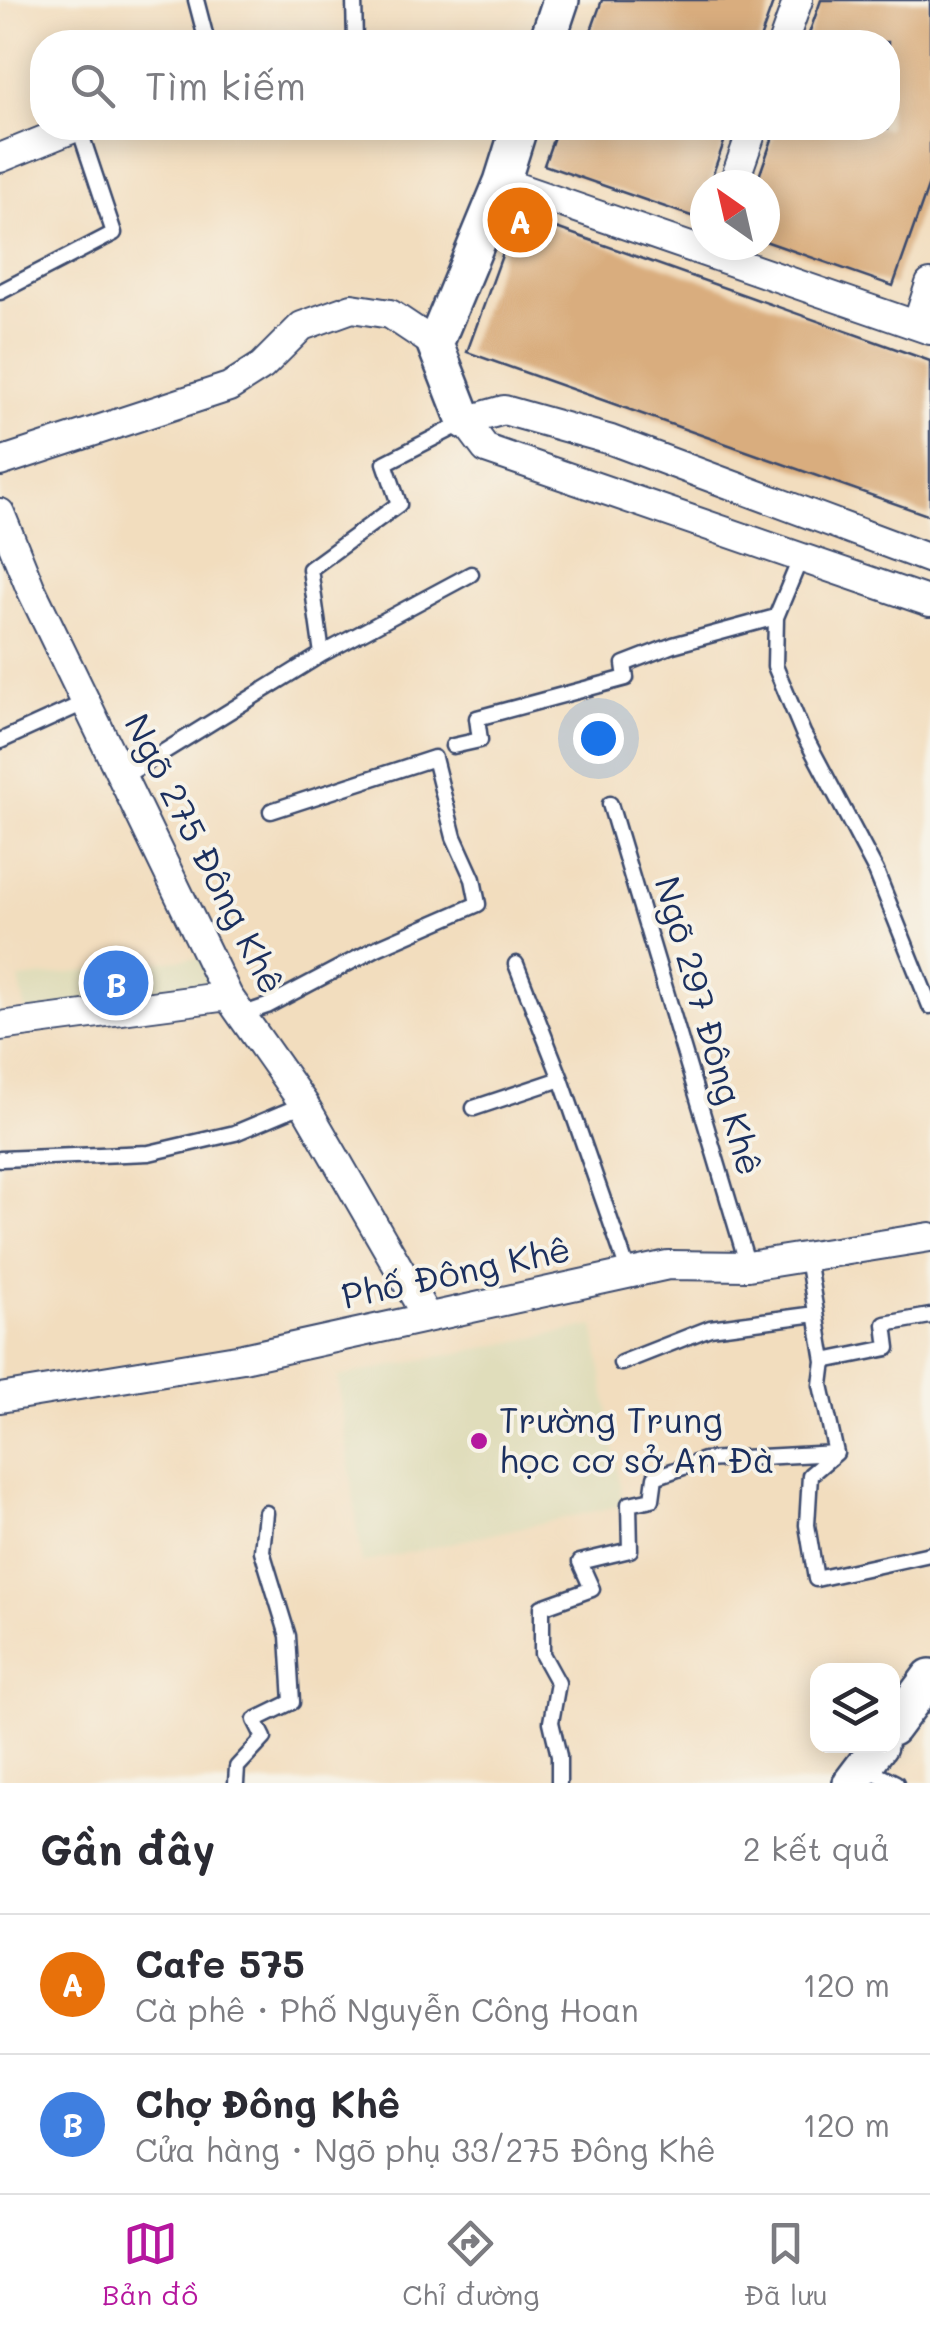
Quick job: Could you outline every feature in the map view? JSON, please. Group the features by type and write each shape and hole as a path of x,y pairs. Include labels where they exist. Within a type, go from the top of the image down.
{"street":[{"path":"551,30 561,0"},
{"path":"787,30 798,0"},
{"path":"0,158 46,140"},
{"path":"435,344 502,182 515,140"},
{"path":"738,170 749,140"},
{"path":"502,182 690,242"},
{"path":"742,260 923,327 930,284"},
{"path":"0,462 228,387 262,366 302,326 352,308 390,314 435,344 465,421 486,449 930,602"},
{"path":"465,421 504,410 611,440 930,558"},
{"name":"Ngõ 275 Đông Khê","path":"0,513 30,588 234,1005 304,1104 427,1317"},
{"path":"0,1026 234,1005"},
{"name":"Phố Đông Khê","path":"0,1398 243,1358 668,1265 748,1266 930,1237"},
{"path":"900,1718 930,1679"}],"lane":[{"path":"196,0 205,30"},
{"path":"354,0 354,30"},
{"path":"0,292 114,233 80,140"},
{"path":"322,654 310,569 399,504 385,463 465,421"},
{"path":"801,557 776,616 775,666 803,733 876,871 930,1006"},
{"path":"123,777 322,654 471,574"},
{"path":"454,746 480,740 477,718 626,678 624,664 673,645 776,616"},
{"path":"0,741 86,702"},
{"path":"234,1005 267,1006 378,948 478,904 473,879 454,837 434,758 271,811"},
{"name":"Ngõ 297 Đông Khê","path":"610,804 748,1266"},
{"path":"516,964 629,1274"},
{"path":"474,1108 560,1079"},
{"path":"0,1159 149,1153 236,1133 304,1104"},
{"path":"806,1258 824,1360 821,1385 836,1453"},
{"path":"621,1363 710,1328 816,1314"},
{"path":"824,1360 888,1348 884,1324 930,1316"},
{"path":"836,1453 810,1475 807,1525 816,1579 930,1554"},
{"path":"558,1783 560,1756 551,1722 558,1683 542,1654 542,1607 592,1590 580,1562 630,1550 629,1504 652,1499 656,1477 704,1460 836,1453"},
{"path":"236,1783 237,1767 264,1738 255,1720 292,1702 288,1636 262,1552 266,1513"},
{"path":"864,1765 896,1783"}],"shaded area":[{"path":"203,957 214,988 26,1012 19,979"},
{"name":"Trường Trung học cơ sở An Đà","path":"594,1326 623,1505 362,1563 338,1377"}],"building":[{"path":"602,0 774,0 763,30 591,30"},
{"path":"821,0 930,0 930,181 893,286 780,246 780,170 761,170 772,140 900,140 900,30 810,30"},
{"path":"553,140 725,140 714,170 690,170 690,216 544,165"},
{"path":"517,214 930,361 930,516 467,352"}],"place":[{"name":"Cafe 575","path":"520,220"},
{"name":"Chợ Đông Khê","path":"116,983"},
{"name":"Trường Trung học cơ sở An Đà","path":"479,1441"}]}
